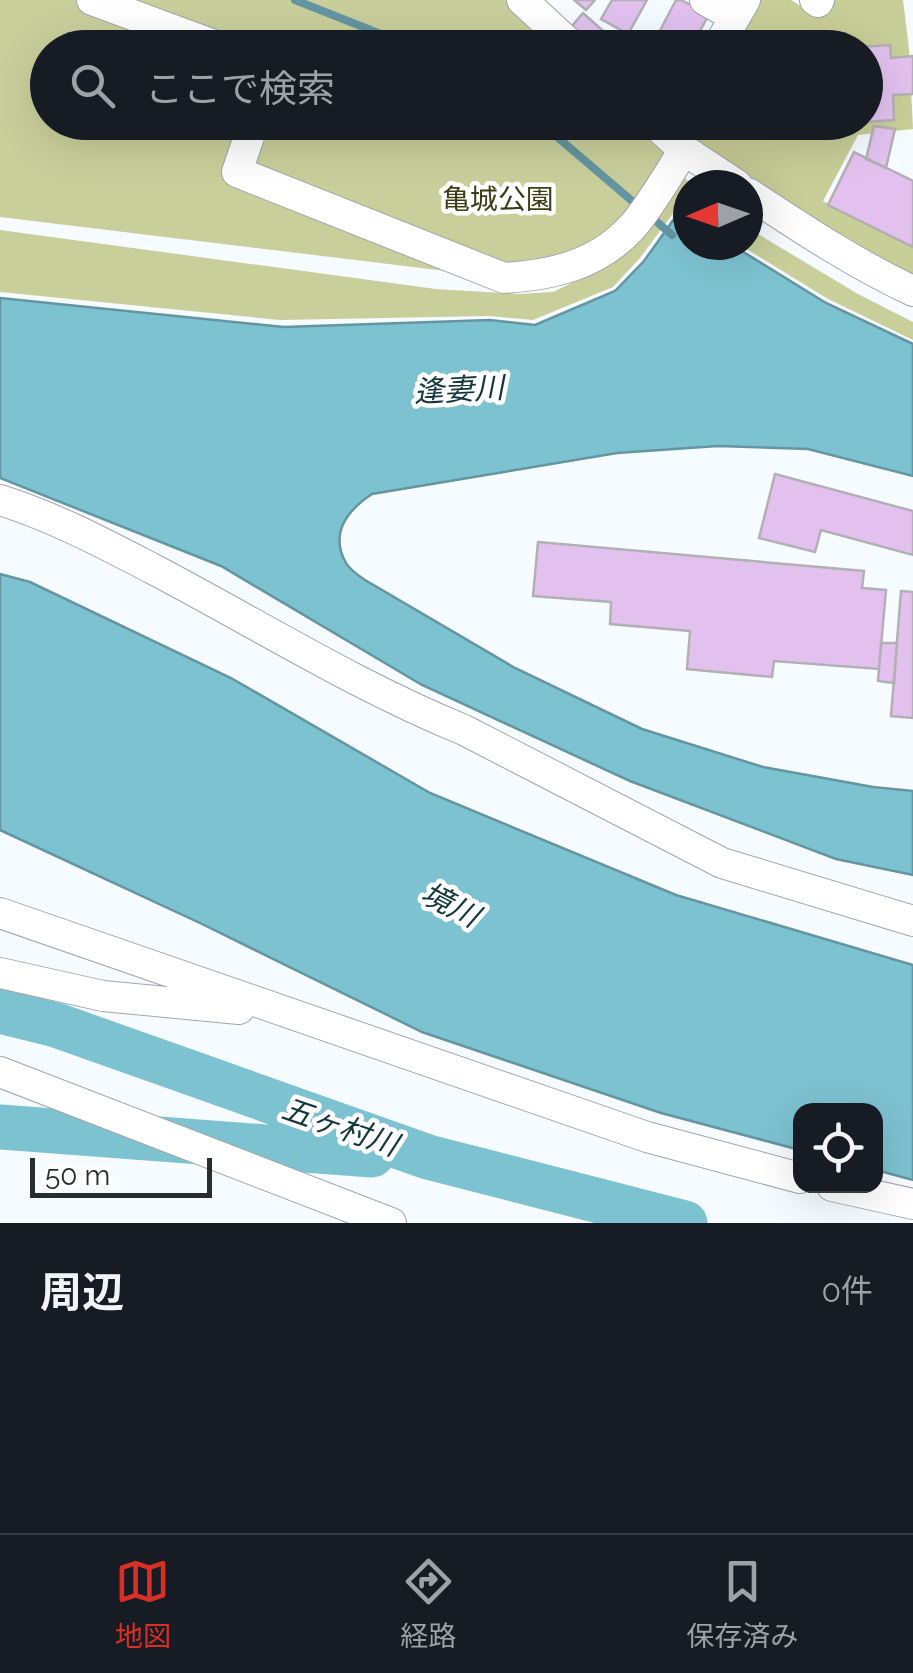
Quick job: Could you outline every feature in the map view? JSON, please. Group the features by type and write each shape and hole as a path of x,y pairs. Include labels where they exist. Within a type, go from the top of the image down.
{"street":[{"path":"92,0 173,30"},
{"path":"522,0 554,30"},
{"path":"705,0 740,8 727,30"},
{"path":"248,140 237,172 504,278 574,267 632,228 666,140"},
{"path":"679,140 718,170"},
{"path":"763,202 868,268 913,291"},
{"path":"0,500 65,524 342,672 722,863 913,921"},
{"path":"0,913 647,1137 793,1176"},
{"path":"0,973 103,996 288,1014"},
{"path":"0,1072 391,1223"},
{"path":"864,1193 913,1204"}],"green space":[{"name":"亀城公園","path":"0,0 522,0 555,30 30,30 30,140 673,140 684,150 617,241 504,278 0,217"},
{"path":"757,0 791,0 820,18 830,0 903,0 913,129 883,132 883,30 740,30"},
{"path":"690,140 855,140 823,201 913,245 913,276 883,264 763,187 763,170 737,170"},
{"path":"673,179 673,213 613,287 533,320 489,316 280,320 0,292 0,230 436,289 553,292 594,272"},
{"path":"763,237 913,322 913,340 828,299 763,259"}],"water":[{"name":"逢妻川","path":"673,220 673,260 756,260 826,303 913,344 913,476 808,449 718,446 617,453 372,494 355,507 344,523 340,532 341,552 350,568 365,580 515,668 642,729 763,767 913,791 913,875 836,859 630,781 422,685 221,566 0,478 0,298 284,327 490,320 535,325 615,291 644,261"},
{"name":"境川","path":"0,574 30,582 231,678 430,793 676,895 913,965 913,1180 883,1172 883,1103 793,1103 793,1148 661,1113 422,1032 0,830"}],"building":[{"path":"574,0 595,0 586,10"},
{"path":"612,0 647,0 630,30 621,30 601,19"},
{"path":"676,0 709,14 701,30 660,30"},
{"path":"583,13 602,30 574,30 571,27"},
{"path":"883,45 890,45 891,58 913,56 913,94 893,95 894,120 883,121"},
{"path":"883,127 895,129 886,168 866,159 871,140 883,140"},
{"path":"854,152 913,181 913,247 828,205"},
{"path":"775,474 913,511 913,555 821,530 815,552 759,538"},
{"path":"538,542 864,571 862,588 886,590 879,669 774,661 772,677 687,669 690,631 610,624 611,602 533,596"},
{"path":"901,591 913,592 913,718 891,716"},
{"path":"881,643 897,643 894,683 878,681"}],"waterway":[{"path":"295,0 371,30"},
{"path":"561,140 638,206"},
{"path":"649,215 672,235"},
{"name":"五ヶ村川","path":"0,1011 56,1025 428,1157 685,1223"},
{"path":"0,1127 372,1155"}]}
